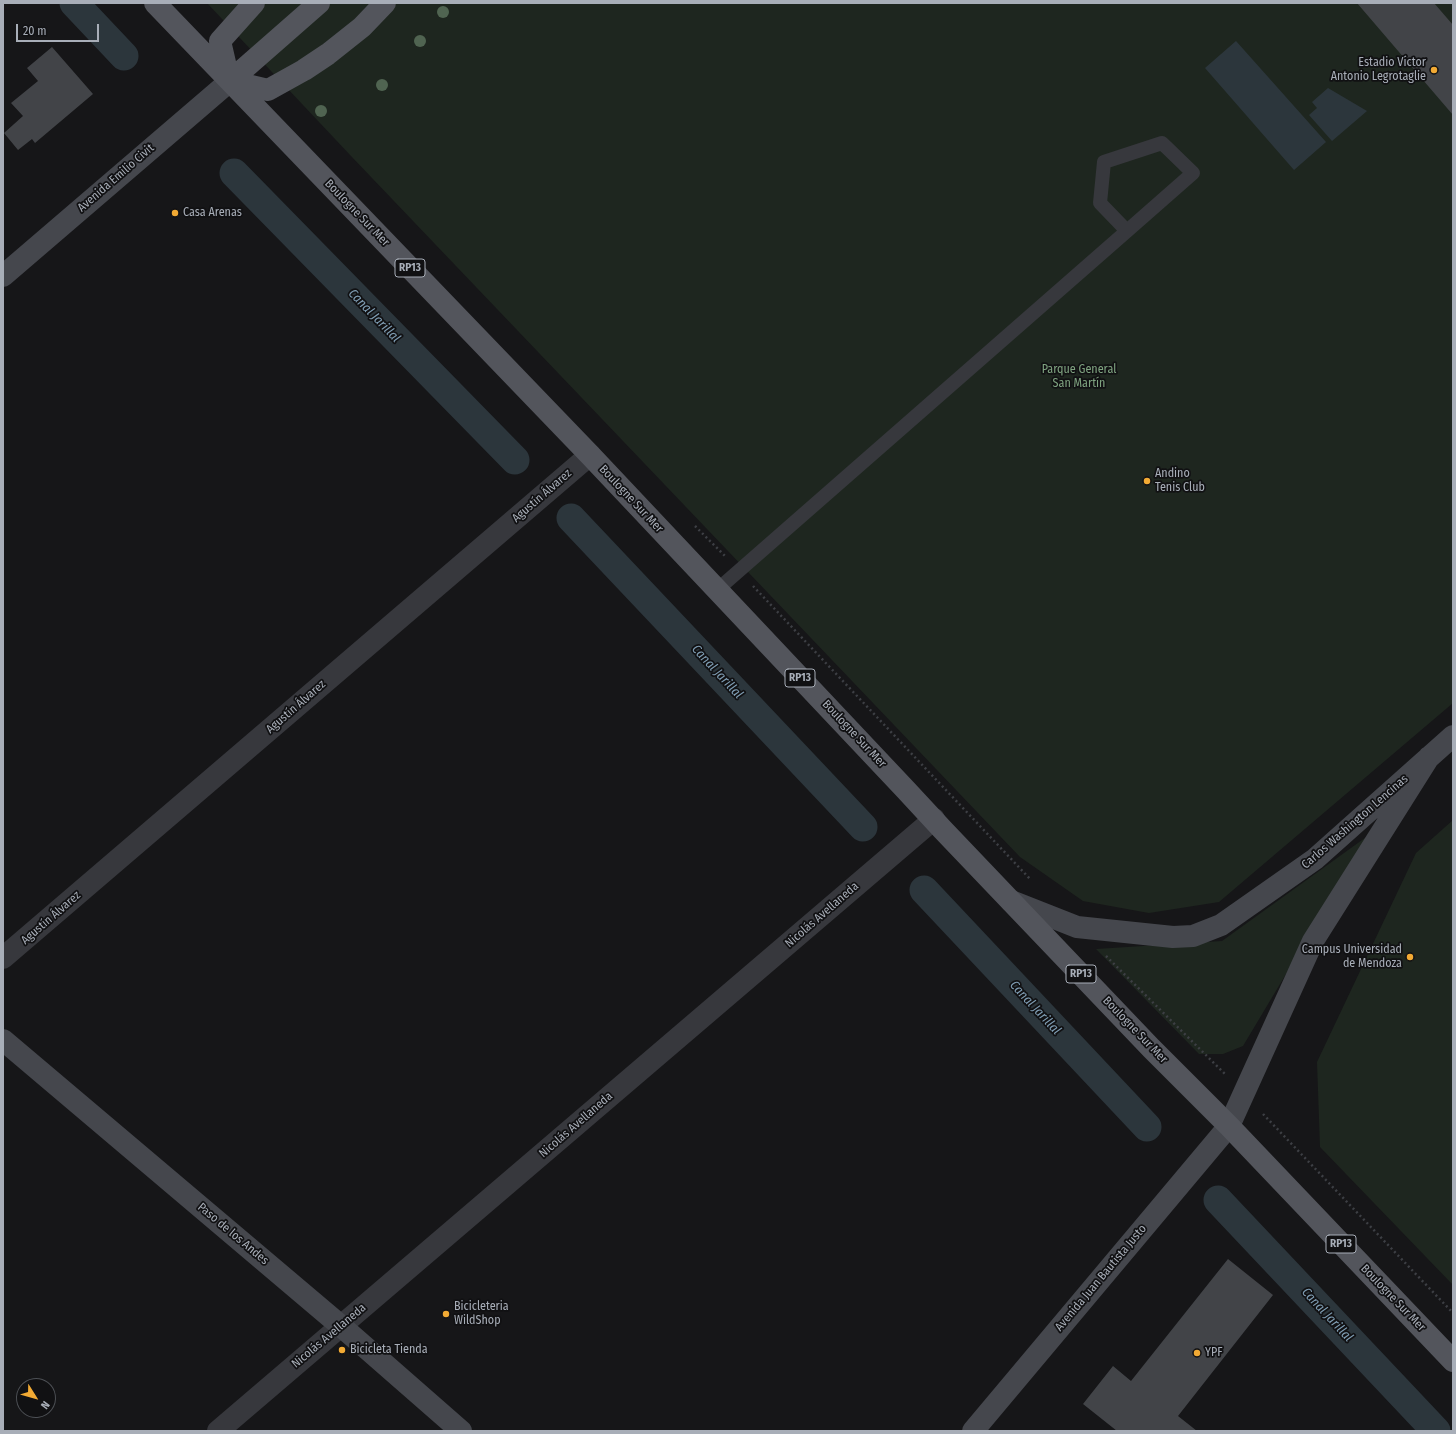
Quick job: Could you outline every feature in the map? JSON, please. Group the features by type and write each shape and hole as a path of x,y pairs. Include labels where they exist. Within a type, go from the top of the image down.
{"main road":[{"name":"Boulogne Sur Mer","path":"155,3 590,455 1151,1048 1229,1126 1453,1362"},
{"path":"230,81 220,41 254,3"},
{"path":"230,81 319,3"},
{"path":"230,81 268,90 304,70 328,54 362,27 384,3"},
{"name":"Avenida Emilio Civit","path":"3,276 230,81"},
{"name":"Carlos Washington Lencinas","path":"1011,900 1077,927 1173,937 1193,936 1221,925 1315,859 1453,736"},
{"name":"Carlos Washington Lencinas","path":"1229,1126 1313,941 1429,757"},
{"name":"Paso de los Andes","path":"3,1040 342,1326 461,1431"},
{"name":"Avenida Juan Bautista Justo","path":"973,1431 1229,1126"}],"street":[{"name":"Agustín Álvarez","path":"3,958 590,455"},
{"name":"Nicolás Avellaneda","path":"218,1431 934,819"}],"lane":[{"path":"717,590 739,571 1127,231 1193,173 1162,143 1104,162 1100,203 1127,231"}],"path":[{"path":"695,526 1035,885"},
{"path":"1105,955 1243,1093 1453,1313"}],"green space":[{"name":"Parque General San Martín","path":"207,3 1453,3 1453,703 1219,902 1149,913 1083,901 1020,857"},
{"name":"Campus Universidad de Mendoza","path":"1453,820 1453,1285 1320,1147 1317,1062 1416,853"},
{"path":"1369,835 1243,1046 1223,1054 1199,1054 1096,949 1222,941"}],"shaded area":[{"path":"1236,41 1326,142 1294,170 1205,68"},
{"path":"1328,88 1367,111 1332,141 1309,115 1317,108 1312,102"}],"building":[{"name":"Estadio Víctor Antonio Legrotaglie","path":"1357,3 1434,3 1453,25 1453,115"},
{"path":"52,47 93,94 35,143 32,139 18,150 4,133 23,116 11,103 38,81 27,68"},
{"path":"1228,1259 1273,1295 1178,1416 1197,1431 1117,1431 1083,1404 1113,1366 1131,1381"}],"waterway":[{"name":"Canal Jarillal","path":"74,3 124,56"},
{"name":"Canal Jarillal","path":"234,173 515,460"},
{"name":"Canal Jarillal","path":"571,518 863,827"},
{"name":"Canal Jarillal","path":"924,890 1147,1127"},
{"name":"Canal Jarillal","path":"1218,1200 1436,1431"}],"place":[{"name":"Estadio Víctor Antonio Legrotaglie","path":"1434,70"},
{"name":"Casa Arenas","path":"175,213"},
{"name":"Andino Tenis Club","path":"1147,481"},
{"name":"Campus Universidad de Mendoza","path":"1410,957"},
{"name":"Bicicleteria WildShop","path":"446,1314"},
{"name":"Bicicleta Tienda","path":"342,1350"},
{"name":"YPF","path":"1197,1353"}]}
